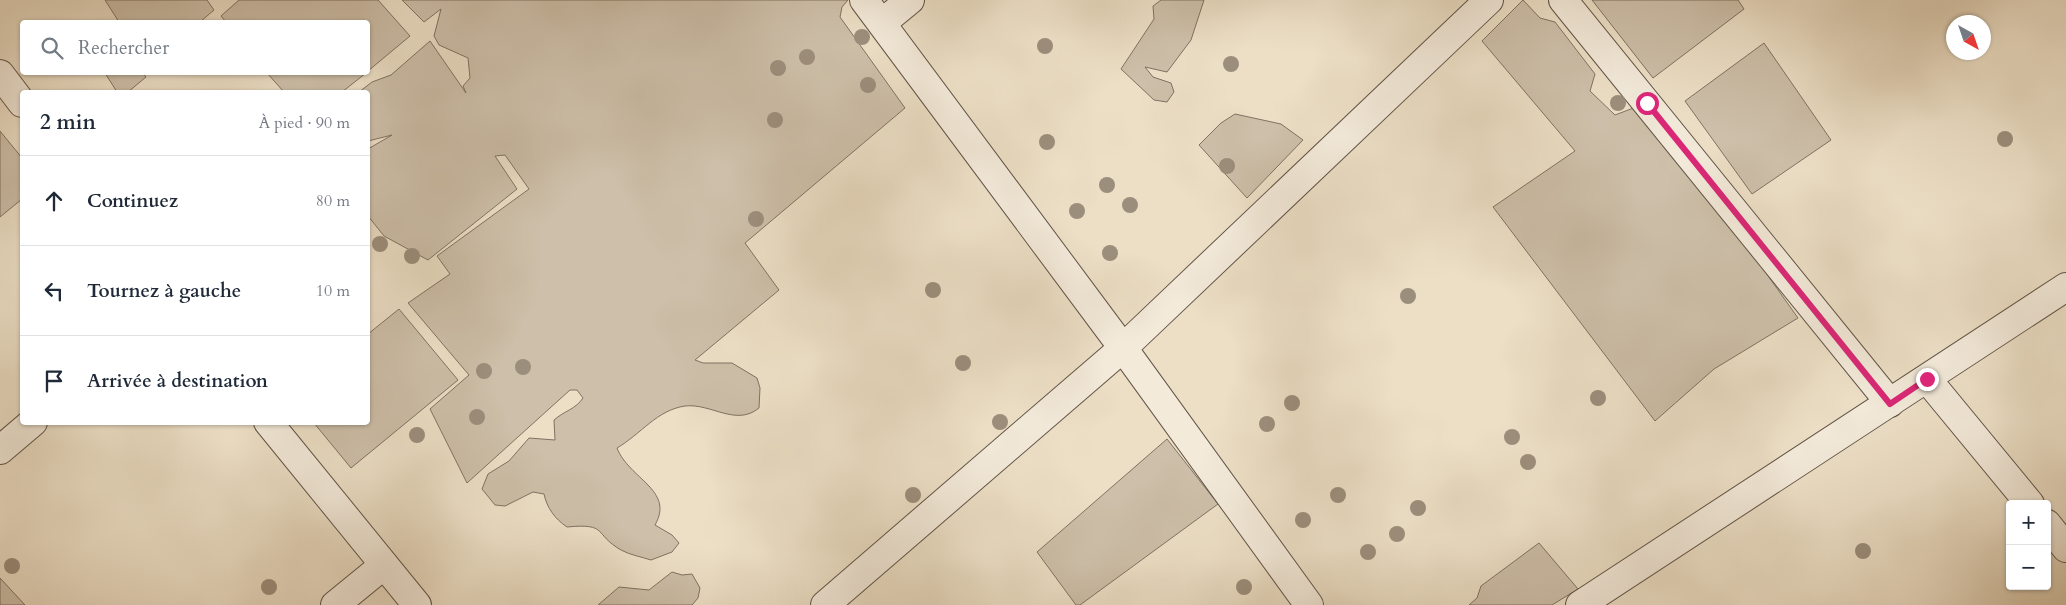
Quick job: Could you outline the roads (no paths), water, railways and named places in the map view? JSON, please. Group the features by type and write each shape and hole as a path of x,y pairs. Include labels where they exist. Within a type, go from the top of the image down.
{"street":[{"path":"864,0 1123,348 1309,605"},
{"path":"882,23 910,0"},
{"path":"825,605 1123,348 1490,0"},
{"path":"1563,0 1890,404"},
{"path":"0,74 20,100"},
{"path":"1580,605 1890,404 2066,287"},
{"path":"1927,379 2027,500"},
{"path":"0,450 29,425"},
{"path":"270,425 417,605"},
{"path":"2051,529 2066,548"},
{"path":"335,605 384,565"}]}
